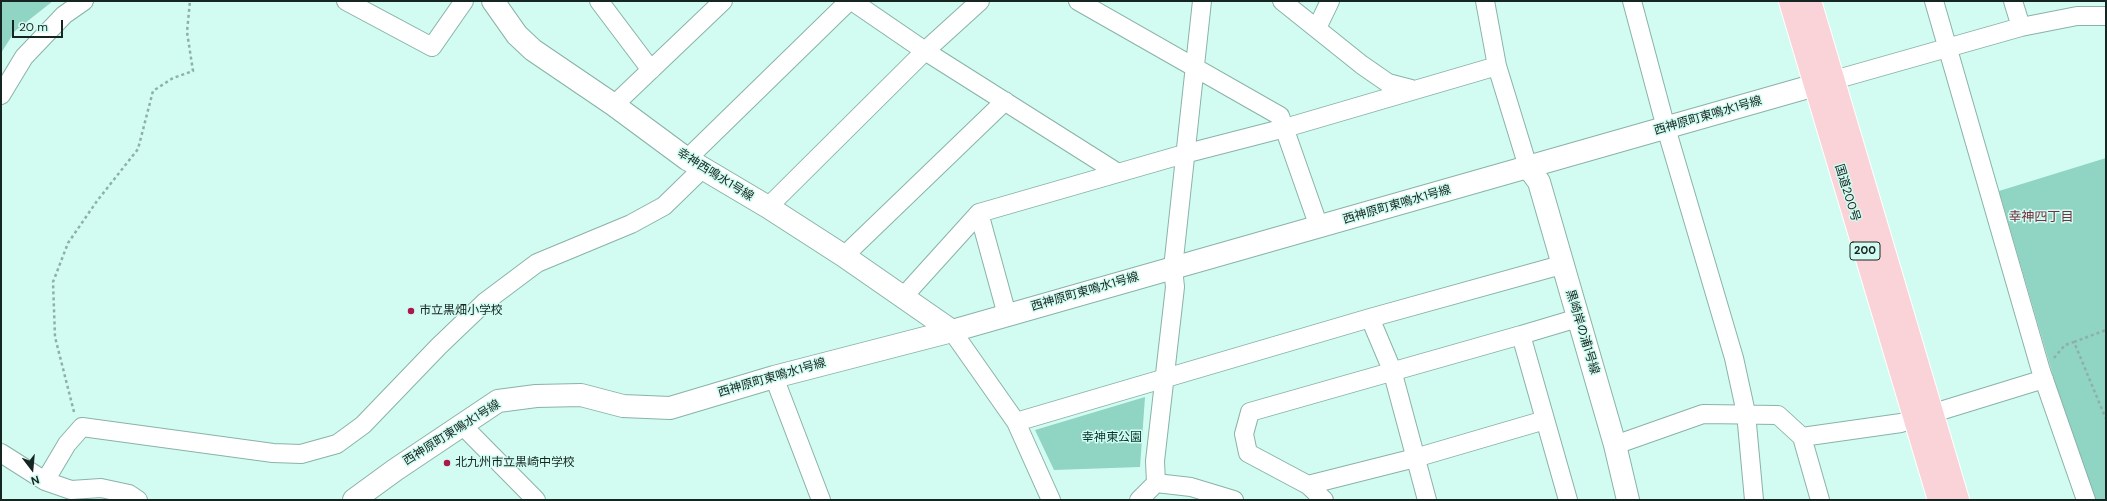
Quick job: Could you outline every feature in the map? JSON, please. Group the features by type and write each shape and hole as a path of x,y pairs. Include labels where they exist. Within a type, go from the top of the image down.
{"highway":[{"name":"国道200号","path":"1790,1 1824,83 1924,418 1940,500"},
{"name":"国道200号","path":"1810,1 1824,83"},
{"name":"国道200号","path":"1924,418 1958,500"}],"street":[{"path":"1,95 24,57 64,15 84,1"},
{"path":"346,1 432,47 464,1"},
{"name":"幸神西鳴水1号線","path":"493,1 517,35 533,50 614,105 694,164 768,207 844,256 952,331"},
{"path":"599,1 651,70"},
{"path":"614,105 723,1"},
{"path":"45,481 67,444 82,427 273,453 301,454 337,444 363,425 439,346 485,302 537,263 631,224 664,206 694,164 851,1 925,51 1118,173"},
{"path":"768,207 925,51 980,1"},
{"path":"1078,1 1280,116 1319,227"},
{"path":"1156,484 1154,461 1175,287 1173,268 1184,154 1202,1"},
{"path":"1282,1 1362,65 1388,83 1411,89"},
{"path":"1316,28 1330,1"},
{"path":"1632,1 1666,128 1734,358 1746,413 1754,500"},
{"path":"1934,1 2043,375 2086,500"},
{"path":"2013,1 2021,27"},
{"path":"1480,2 1497,66 1528,167"},
{"path":"1824,83 2021,27 2077,16 2106,16"},
{"path":"903,296 979,213 1184,154 1285,128 1411,89 1497,66"},
{"name":"西神原町東鳴水1号線","path":"354,500 498,401 536,396 580,395 623,406 670,408 774,377 952,331 1824,83"},
{"path":"844,256 1005,101"},
{"name":"黒崎岸の浦1号線","path":"1528,167 1539,182 1561,265 1578,318 1614,445 1628,500"},
{"path":"979,213 1006,315"},
{"path":"1016,422 1370,318 1561,265"},
{"path":"1370,318 1392,370 1427,500"},
{"path":"1324,500 1308,485 1248,453 1244,434 1250,412 1392,370 1522,335 1578,318"},
{"path":"952,331 1016,422 1051,500"},
{"path":"1522,335 1568,500"},
{"path":"1802,438 1924,418 2043,375"},
{"path":"774,377 821,500"},
{"path":"1614,445 1703,414 1746,413 1778,415 1802,438 1820,500"},
{"path":"1308,485 1415,458 1545,420"},
{"path":"462,425 536,500"},
{"path":"1,453 45,481 71,490 101,488 130,494 138,500"},
{"path":"1138,500 1156,484 1191,486 1234,500"}],"path":[{"path":"82,427 72,409 55,337 53,282 68,243 97,201 138,150 153,91 173,78 193,71 187,32 190,1"},
{"path":"2043,375 2065,345 2106,330"},
{"path":"2074,342 2106,419"}],"green space":[{"path":"1,1 53,1 15,31 1,53"},
{"path":"2106,158 2106,500 2094,500 2059,396 1999,191"},
{"name":"幸神東公園","path":"1145,397 1140,467 1054,470 1035,430"}],"place":[{"name":"市立黒畑小学校","path":"411,311"},
{"name":"北九州市立黒崎中学校","path":"447,463"}],"district":[{"name":"幸神四丁目","path":"2041,218"}]}
